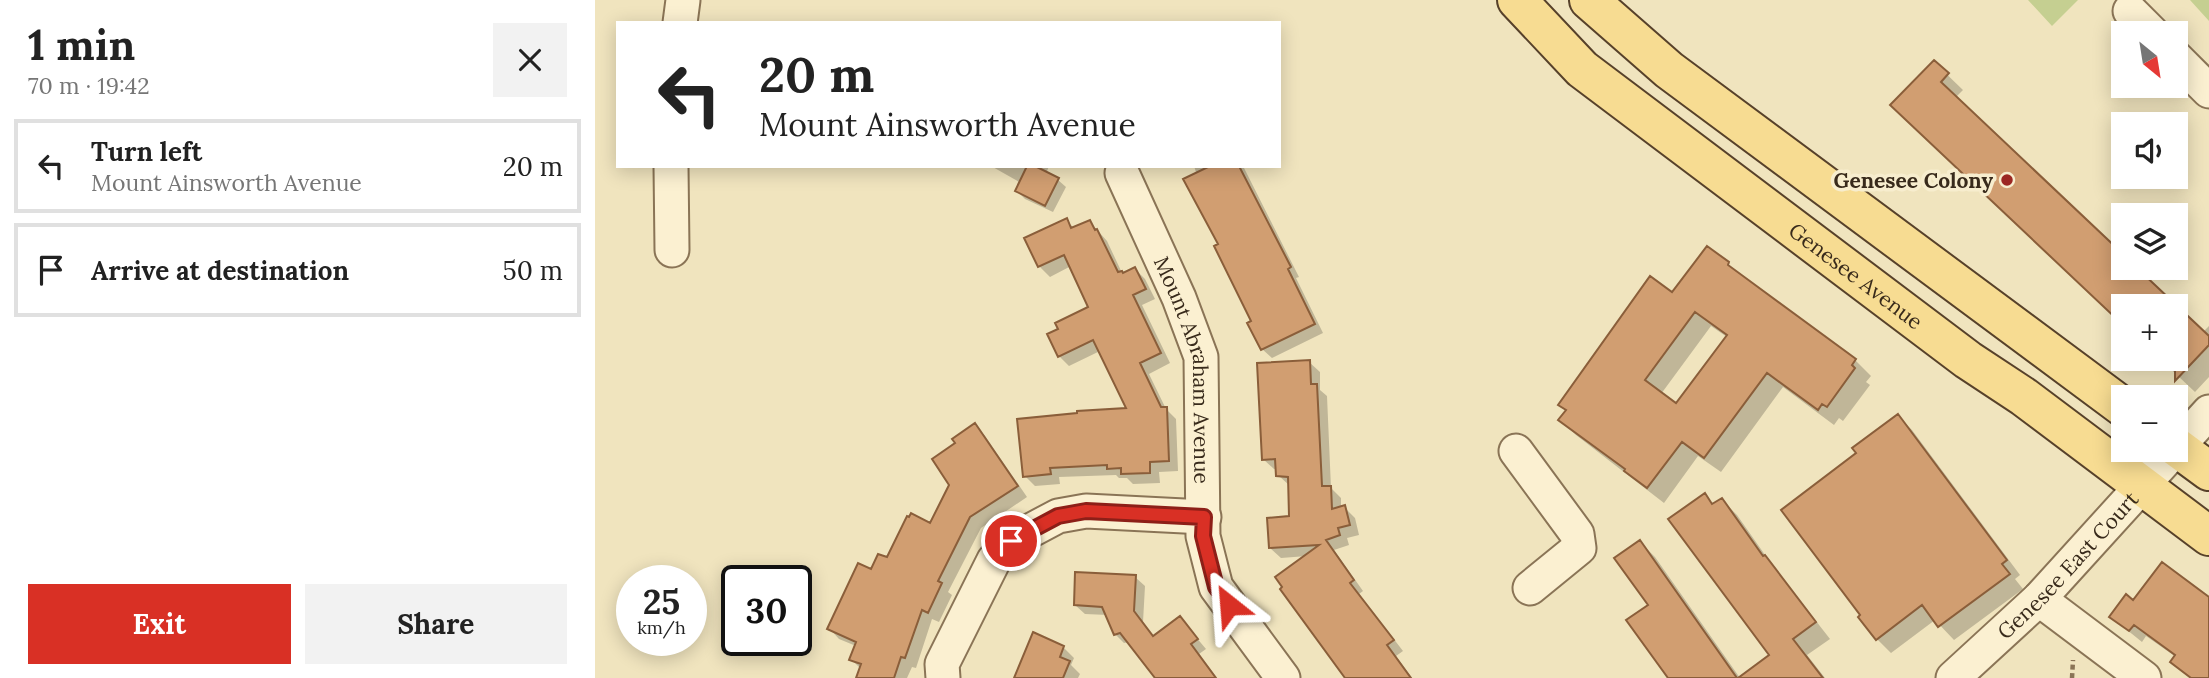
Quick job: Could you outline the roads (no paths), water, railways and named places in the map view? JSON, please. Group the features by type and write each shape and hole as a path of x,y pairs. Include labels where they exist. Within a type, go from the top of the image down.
{"main road":[{"name":"Genesee Avenue","path":"1517,0 1582,69 1968,360 2024,397 2209,536"},
{"path":"1589,0 1669,71 2111,398"},
{"path":"2188,456 2209,471"}],"street":[{"path":"680,21 683,0"},
{"path":"2188,70 2209,91"},
{"path":"671,168 672,250"},
{"name":"Mount Abraham Avenue","path":"1122,173 1179,298 1201,357 1203,536 1216,587 1283,678"},
{"name":"Genesee East Court","path":"2188,434 2209,412"},
{"path":"1516,451 1577,534 1579,548 1530,588"},
{"name":"Genesee East Court","path":"1953,678 2039,599 2164,462"},
{"path":"943,678 942,664 994,561 1011,541 1058,516 1086,511 1204,517"},
{"path":"2039,599 2144,678"}],"place":[{"name":"Genesee Colony","path":"2007,180"}]}
